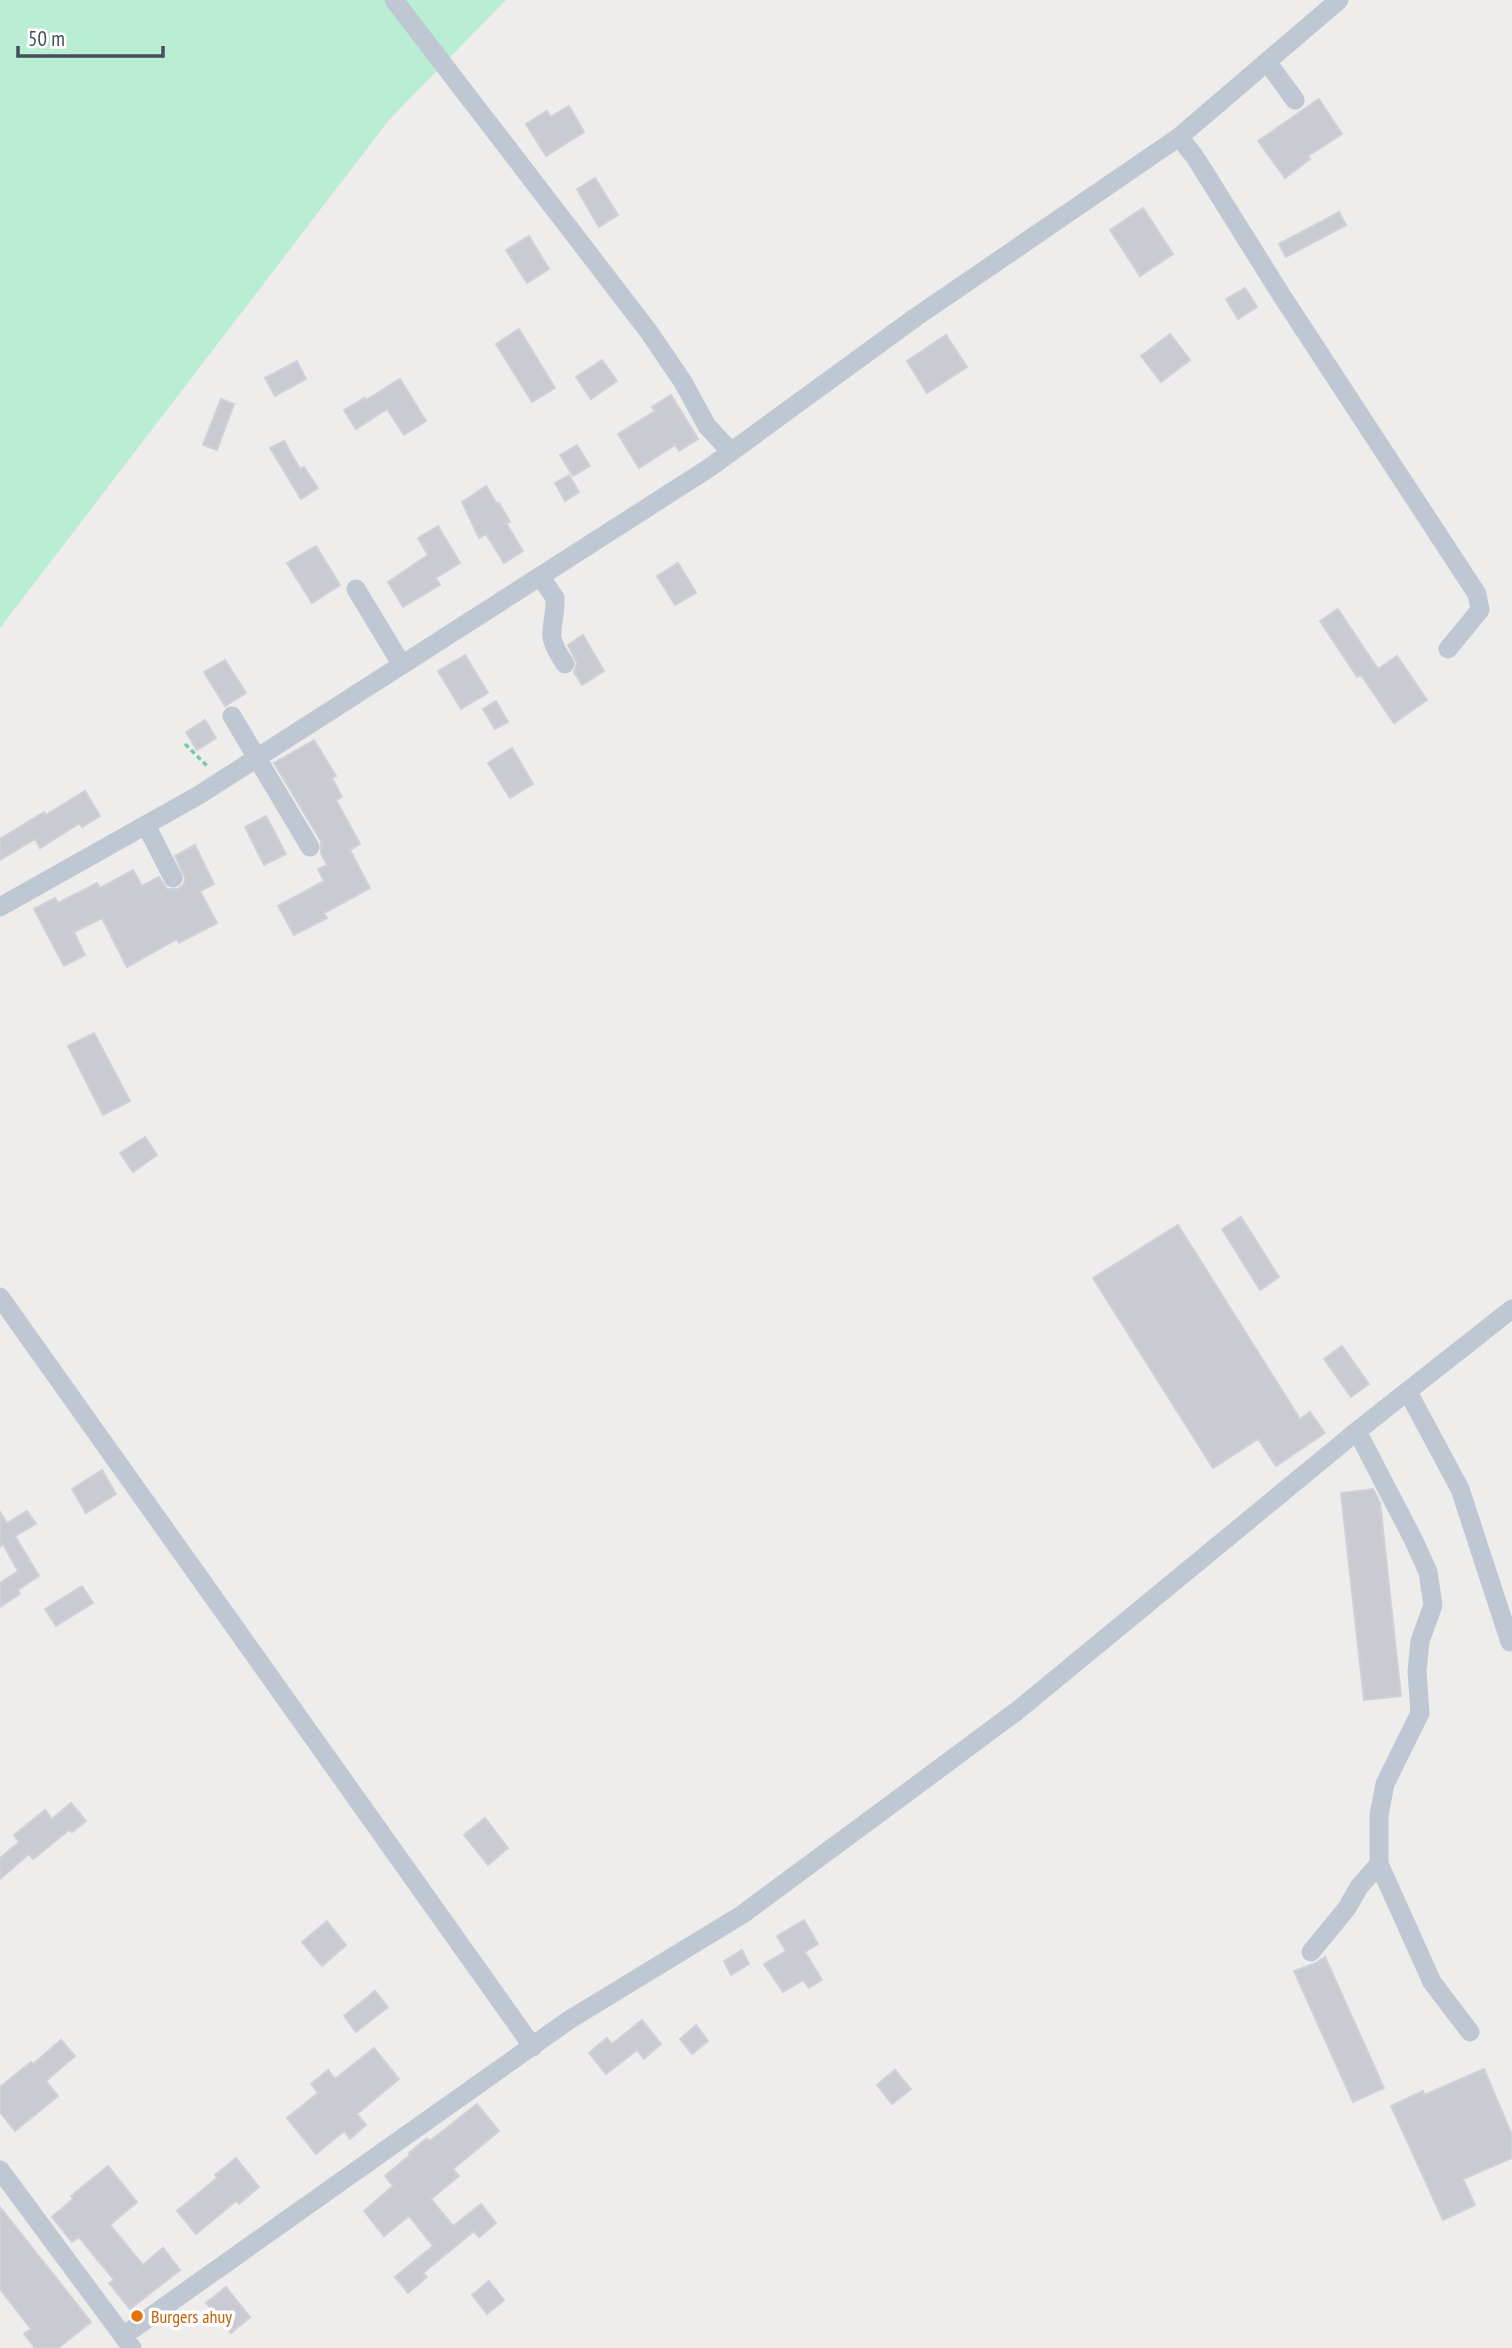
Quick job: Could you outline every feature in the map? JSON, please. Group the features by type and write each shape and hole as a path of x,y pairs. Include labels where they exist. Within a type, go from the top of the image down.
{"street":[{"path":"394,0 649,332 683,382 707,426 731,452"},
{"path":"0,908 256,759 731,452 916,317 1179,137 1339,0"},
{"path":"1267,62 1295,100"},
{"path":"1179,137 1195,157 1282,296 1478,594 1480,610 1448,649"},
{"path":"540,576 555,598 552,642 565,664"},
{"path":"356,589 402,665"},
{"path":"232,716 310,847"},
{"path":"146,825 173,878"},
{"path":"0,1297 533,2047"},
{"path":"0,2170 127,2342 569,2020 743,1914 1017,1711 1357,1432 1512,1310"},
{"path":"1408,1392 1460,1489 1510,1642"},
{"path":"1357,1432 1428,1572 1433,1605 1420,1641 1417,1671 1420,1713 1385,1784 1378,1815 1379,1864 1432,1982 1471,2032"},
{"path":"1311,1952 1348,1908 1359,1886 1379,1864"}],"path":[{"path":"185,744 222,780"}],"green space":[{"path":"0,0 506,0 389,120 0,628"}],"building":[{"path":"1319,99 1342,134 1308,156 1310,159 1285,178 1258,141"},
{"path":"569,106 584,132 546,156 526,124 547,111 550,117"},
{"path":"595,178 618,215 599,227 577,189"},
{"path":"1143,208 1173,254 1140,276 1110,230"},
{"path":"1339,212 1346,225 1286,257 1279,244"},
{"path":"529,236 549,269 527,283 506,250"},
{"path":"1245,288 1257,307 1238,319 1226,299"},
{"path":"519,329 555,388 532,402 496,344"},
{"path":"1170,334 1190,360 1161,382 1141,356"},
{"path":"946,335 967,367 927,393 907,361"},
{"path":"602,360 617,381 591,399 576,377"},
{"path":"297,361 306,379 275,396 265,378"},
{"path":"400,379 426,421 404,435 387,409 356,429 344,410"},
{"path":"671,395 698,439 679,451 675,445 639,468 618,434 655,411 652,407"},
{"path":"221,399 234,404 217,450 203,445"},
{"path":"284,441 300,469 304,467 318,488 301,499 270,448"},
{"path":"577,445 590,466 573,476 560,455"},
{"path":"569,475 579,492 565,501 555,483"},
{"path":"486,486 510,522 506,523 523,551 504,563 486,534 479,538 462,502"},
{"path":"438,526 460,563 436,578 440,585 403,607 388,582 428,555 418,538"},
{"path":"316,546 340,585 312,603 287,563"},
{"path":"678,563 696,593 675,605 657,576"},
{"path":"1338,609 1378,669 1397,656 1427,700 1394,723 1361,675 1357,677 1320,621"},
{"path":"583,635 604,671 582,685 574,672 577,663 568,645"},
{"path":"465,655 488,693 461,709 438,671"},
{"path":"225,660 246,693 225,706 204,672"},
{"path":"496,701 508,722 495,729 483,709"},
{"path":"205,720 216,738 197,750 186,732"},
{"path":"314,740 336,776 332,778 342,797 336,800 360,844 350,850 370,888 324,913 327,918 294,935 278,906 324,881 318,869 327,865 321,853 321,841 274,763"},
{"path":"512,748 533,784 510,798 488,763"},
{"path":"85,791 100,816 82,827 80,823 40,848 35,839 0,860 0,839"},
{"path":"266,816 286,854 264,865 245,827"},
{"path":"195,845 214,884 200,891 217,923 179,943 177,939 127,967 102,918 74,932 85,955 64,966 34,909 55,898 58,903 97,883 100,888 133,870 142,886 159,877 167,889 178,889 184,884 185,878 175,856"},
{"path":"94,1033 130,1101 103,1115 68,1046"},
{"path":"145,1137 157,1155 133,1172 120,1153"},
{"path":"1241,1217 1279,1277 1260,1290 1222,1229"},
{"path":"1178,1225 1300,1419 1310,1412 1325,1433 1276,1466 1258,1439 1213,1468 1093,1278"},
{"path":"1342,1346 1369,1384 1351,1397 1324,1359"},
{"path":"102,1470 116,1494 86,1513 72,1489"},
{"path":"1373,1489 1380,1502 1401,1696 1364,1700 1341,1493"},
{"path":"27,1511 36,1524 15,1536 39,1576 18,1590 20,1594 0,1607 0,1583 18,1571 3,1544 0,1546 0,1512 7,1523"},
{"path":"82,1586 93,1603 56,1626 45,1609"},
{"path":"71,1803 86,1821 72,1832 69,1830 33,1859 29,1854 0,1879 0,1858 19,1842 14,1835 45,1810 52,1819"},
{"path":"485,1818 508,1848 488,1865 464,1835"},
{"path":"804,1920 818,1944 805,1952 822,1980 809,1988 803,1980 783,1992 764,1964 786,1951 777,1936"},
{"path":"327,1921 346,1945 322,1966 302,1942"},
{"path":"742,1950 749,1964 731,1975 724,1961"},
{"path":"1325,1957 1384,2088 1353,2102 1294,1971"},
{"path":"375,1991 388,2007 356,2032 344,2016"},
{"path":"642,2020 661,2044 644,2059 637,2050 606,2074 589,2053 607,2038 612,2044"},
{"path":"696,2025 708,2041 692,2054 680,2039"},
{"path":"61,2040 75,2056 46,2081 58,2096 15,2131 0,2112 0,2087"},
{"path":"374,2048 399,2079 357,2114 366,2125 350,2139 344,2131 316,2154 287,2118 318,2093 311,2084 328,2070 335,2079"},
{"path":"1484,2069 1512,2135 1512,2158 1463,2179 1475,2205 1443,2220 1391,2106 1423,2091 1424,2095"},
{"path":"895,2070 911,2089 892,2104 877,2085"},
{"path":"477,2104 499,2131 453,2169 459,2176 431,2199 453,2226 481,2204 496,2223 479,2237 474,2231 423,2273 427,2277 408,2293 395,2277 433,2246 409,2216 384,2236 364,2211 393,2186 385,2176 410,2155 409,2153 427,2138 430,2141"},
{"path":"236,2158 259,2187 239,2204 236,2201 196,2234 177,2211 217,2178 215,2175"},
{"path":"108,2166 137,2202 110,2225 143,2265 163,2248 180,2270 130,2309 109,2283 114,2280 79,2237 72,2242 52,2217 73,2199 71,2196"},
{"path":"0,2207 91,2322 58,2348 35,2348 24,2334 31,2329 0,2289"},
{"path":"489,2281 504,2300 487,2314 472,2295"},
{"path":"226,2287 250,2317 231,2333 206,2303"}],"place":[{"name":"Burgers ahuy","path":"137,2316"}]}
